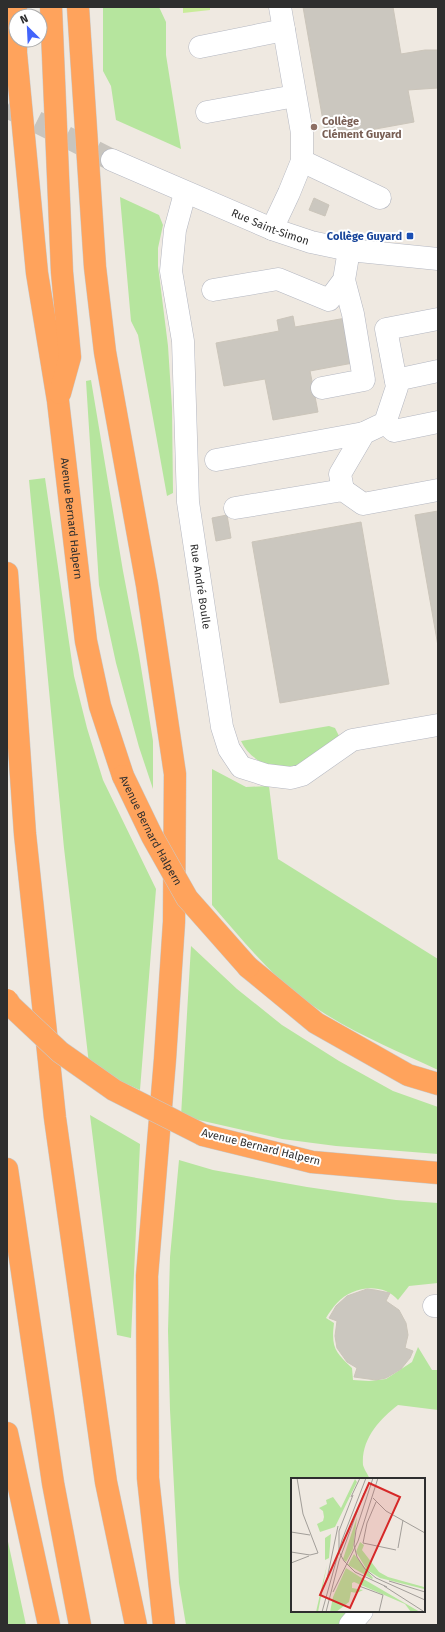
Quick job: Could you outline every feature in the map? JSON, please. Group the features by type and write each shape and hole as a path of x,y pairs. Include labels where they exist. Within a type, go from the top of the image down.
{"highway":[{"name":"Avenue Bernard Halpern","path":"16,7 16,53 37,273 58,401 86,641 100,706 123,776 152,836 187,898 248,967 316,1023 408,1075 438,1084"},
{"path":"51,7 62,272 70,357 58,401"},
{"path":"78,7 95,267 105,352 147,585 175,774 174,922 147,1276 148,1478 164,1625"},
{"path":"7,573 26,834 55,1118 106,1482 136,1625"},
{"name":"Avenue Bernard Halpern","path":"7,1000 11,1006 60,1052 114,1090 203,1135 312,1162 438,1173"},
{"path":"7,1168 53,1484 80,1625"},
{"path":"7,1433 49,1625"}],"street":[{"path":"272,228 289,193 302,161 302,133 280,7"},
{"path":"200,47 284,30"},
{"path":"207,112 295,96"},
{"name":"Rue Saint-Simon","path":"112,160 186,193 311,242 349,250 438,259"},
{"path":"302,161 380,198"},
{"name":"Rue André Boulle","path":"186,193 176,230 171,271 183,341 188,502 222,727 229,749 241,767 266,775 291,778 302,775 352,740 438,724"},
{"path":"322,388 364,380 353,314 344,280 349,250"},
{"path":"212,290 278,279 329,300 344,280"},
{"path":"216,460 364,433 385,423 397,387 386,329 438,320"},
{"path":"396,380 438,371"},
{"path":"385,423 394,431 438,422"},
{"path":"343,490 340,474 364,433"},
{"path":"234,508 343,490 364,504 438,490"},
{"path":"350,1625 361,1612"}],"green space":[{"path":"103,7 159,7 166,22 166,55 181,149 116,120 111,86 103,71"},
{"path":"183,7 210,7 210,10 183,13"},
{"path":"120,197 159,215 163,225 158,248 158,266 168,346 172,408 173,493 167,496 138,335 131,321"},
{"path":"91,380 153,741 153,789 139,747 116,663 99,585 86,381"},
{"path":"45,478 74,676 87,728 103,780 156,889 140,1090 115,1079 89,1064 64,848 29,480"},
{"path":"329,726 335,728 339,736 311,759 298,765 288,767 278,767 260,762 246,749 241,741"},
{"path":"212,769 246,787 269,786 278,859 438,959 438,1070 353,1030 306,1001 268,968 212,905"},
{"path":"191,946 237,989 282,1025 339,1061 393,1091 438,1107 438,1154 336,1146 282,1139 181,1116"},
{"path":"90,1115 140,1144 131,1338 117,1335"},
{"path":"179,1160 213,1170 307,1187 396,1200 438,1203 438,1283 409,1286 398,1300 392,1294 384,1290 368,1288 359,1290 343,1297 334,1306 326,1318 334,1323 334,1344 338,1353 352,1368 353,1380 369,1381 386,1379 412,1362 418,1347 432,1370 438,1370 438,1410 398,1405 378,1423 373,1430 368,1438 363,1456 363,1465 369,1478 291,1478 291,1612 353,1612 343,1625 186,1625 179,1583 170,1410 168,1331 170,1257"},
{"path":"7,1537 26,1625 7,1625"}],"building":[{"path":"303,7 393,7 401,54 425,50 438,50 438,88 408,90 414,122 326,138"},
{"path":"314,198 329,205 325,216 309,210"},
{"path":"293,316 295,327 346,318 353,363 310,371 318,412 273,420 265,379 224,386 216,343 279,331 277,320"},
{"path":"438,511 438,646 415,515"},
{"path":"227,515 231,538 216,541 212,518"},
{"path":"361,522 389,684 280,703 252,542"},
{"path":"367,1289 390,1293 386,1301 399,1310 406,1323 408,1335 405,1348 413,1351 410,1358 401,1369 386,1378 376,1380 354,1377 357,1368 347,1362 337,1348 335,1336 337,1321 329,1318 336,1306 347,1296"}],"tunnel":[{"path":"7,107 112,160"}],"place":[{"name":"Collège Clément Guyard","path":"314,127"},
{"name":"Collège Guyard","path":"410,236"}]}
